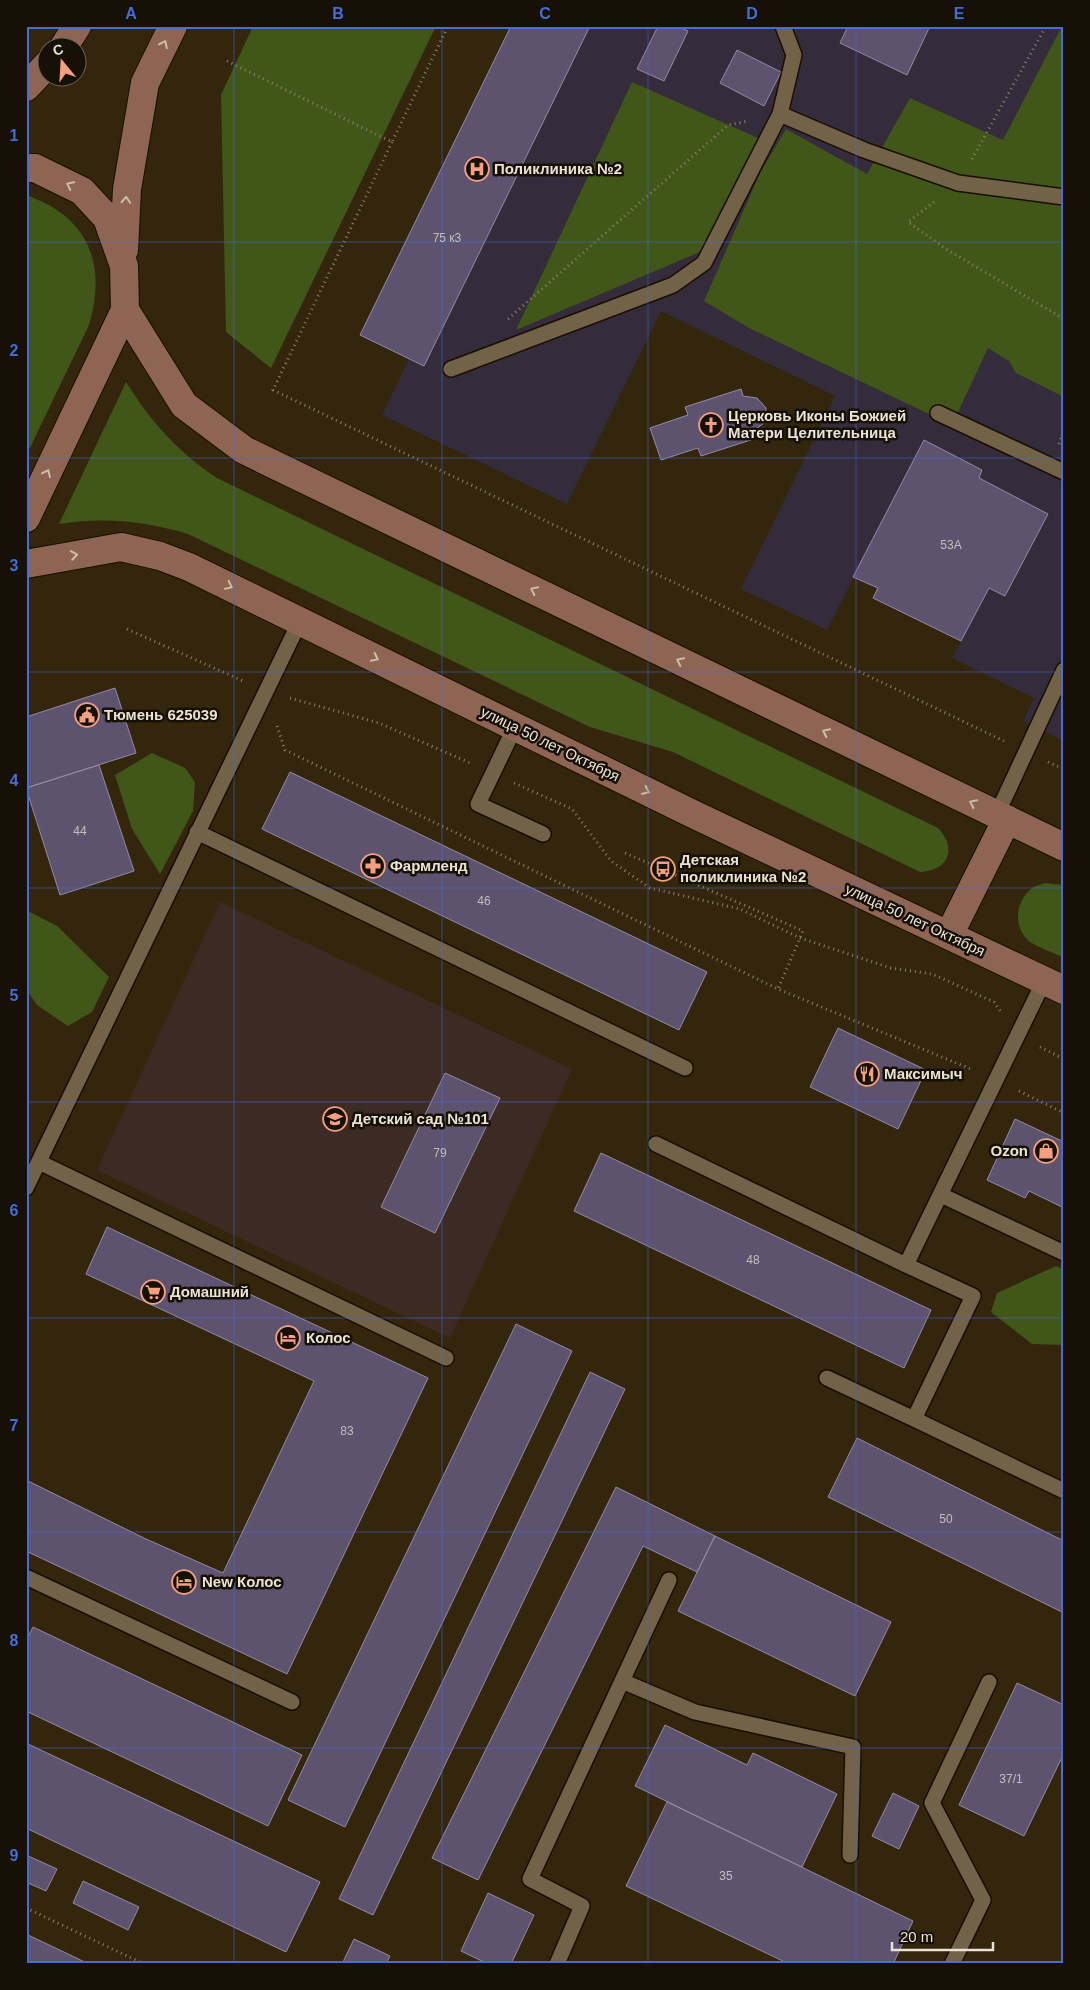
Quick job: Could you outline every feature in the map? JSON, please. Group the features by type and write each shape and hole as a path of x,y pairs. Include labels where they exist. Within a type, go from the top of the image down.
{"main road":[{"path":"70,38 77,26"},
{"path":"26,518 125,310 126,189 145,83 173,26"},
{"path":"26,87 38,74"},
{"path":"26,168 35,168 82,192 107,218 124,266"},
{"path":"125,310 184,405 244,450 1064,847"},
{"name":"улица 50 лет Октября","path":"26,564 121,547 160,556 189,567 515,727 1054,985"},
{"path":"949,935 1002,817"}],"lane":[{"path":"451,369 673,285 704,264 780,114 794,55 783,26"},
{"path":"780,114 864,150 958,183 1064,197"},
{"path":"938,413 1064,472"},
{"path":"26,1188 300,621"},
{"path":"1002,817 1027,752 1064,670"},
{"path":"515,727 478,804 543,834"},
{"path":"197,832 685,1068"},
{"path":"906,1265 1019,1037 1054,985"},
{"path":"656,1144 973,1296 914,1419"},
{"path":"40,1162 446,1358"},
{"path":"940,1194 1064,1253"},
{"path":"827,1378 1064,1491"},
{"path":"26,1577 292,1702"},
{"path":"557,1964 582,1906 530,1879 669,1580"},
{"path":"622,1681 695,1712 853,1747 850,1855"},
{"path":"952,1964 982,1900 932,1803 989,1682"}],"path":[{"path":"448,26 273,390 1064,770"},
{"path":"1046,26 958,183 908,222 946,249 1064,319"},
{"path":"227,61 392,142"},
{"path":"504,323 728,125 780,114"},
{"path":"126,629 266,692 285,750 778,989 997,1080 1064,1112"},
{"path":"625,853 804,931 778,989"},
{"path":"800,938 891,968 932,974 994,1002 1019,1037 1064,1059"},
{"path":"26,1908 144,1964"}],"shaded area":[{"path":"511,26 1064,26 1064,741 1023,721 1034,698 952,658 961,641 873,598 877,588 854,577 827,630 741,589 835,396 661,311 567,504 382,415 409,359 360,335"},
{"name":"Детский сад №101","path":"220,902 572,1069 450,1338 97,1170"}],"green space":[{"path":"253,26 436,26 271,368 226,332 221,95"},
{"path":"1061,28 1064,29 1064,397 1016,373 1009,361 988,348 952,425 749,328 704,301 760,173 786,129 867,174 910,98 1003,140"},
{"path":"632,82 758,138 700,252 516,330"},
{"path":"26,195 48,204 65,216 78,230 88,245 94,263 96,282 89,325 26,456"},
{"path":"126,382 145,410 166,435 190,458 217,478 938,828 948,844 947,858 937,868 920,872 673,752 590,727 188,534 140,523 92,521 59,524"},
{"path":"152,753 185,768 195,782 193,811 160,874 132,829 115,775"},
{"path":"1045,883 1064,885 1064,958 1029,941 1020,929 1018,922 1019,907 1026,894 1034,887"},
{"path":"26,910 57,926 109,977 92,1012 68,1026 37,1005 26,989"},
{"path":"1056,1266 1064,1270 1064,1345 1032,1344 991,1312 997,1293"}],"building":[{"path":"511,26 590,26 424,366 360,335"},
{"path":"658,26 677,26 688,31 664,81 637,69"},
{"path":"848,26 930,26 907,75 840,43"},
{"path":"737,50 781,72 764,106 720,83"},
{"name":"Церковь Иконы Божией Матери Целительница","path":"741,389 743,396 757,398 766,408 765,422 754,431 757,438 701,456 698,448 661,460 650,428 688,415 685,407"},
{"path":"924,440 982,470 979,478 1048,514 1005,596 989,588 961,641 873,598 878,588 853,577"},
{"path":"115,688 136,753 26,788 26,717"},
{"path":"99,765 134,871 60,895 26,788"},
{"path":"290,772 707,972 679,1030 262,829"},
{"path":"838,1028 926,1070 898,1129 810,1087"},
{"path":"445,1073 500,1098 435,1233 381,1207"},
{"path":"1015,1119 1064,1142 1064,1208 1029,1191 1025,1198 987,1180"},
{"path":"601,1153 931,1310 904,1368 574,1211"},
{"path":"107,1227 428,1378 287,1674 26,1551 26,1480 146,1539 223,1573 314,1381 86,1274"},
{"path":"516,1324 572,1351 345,1827 288,1800"},
{"path":"590,1372 625,1389 373,1915 339,1899"},
{"path":"857,1438 1064,1541 1064,1613 828,1497"},
{"path":"616,1487 715,1536 697,1572 643,1546 478,1880 432,1858"},
{"path":"715,1536 891,1622 855,1696 678,1611"},
{"path":"33,1627 302,1755 268,1826 26,1711 26,1641"},
{"path":"1017,1683 1064,1705 1064,1753 1024,1836 959,1805"},
{"path":"665,1725 747,1765 753,1753 837,1794 802,1867 635,1786"},
{"path":"26,1743 320,1882 286,1952 26,1828"},
{"path":"893,1793 919,1806 899,1849 872,1836"},
{"path":"667,1802 913,1921 893,1964 789,1964 626,1886"},
{"path":"26,1855 57,1869 46,1891 26,1882"},
{"path":"83,1881 139,1907 128,1930 73,1903"},
{"path":"488,1893 534,1915 511,1964 488,1964 461,1951"},
{"path":"26,1934 89,1964 26,1964"},
{"path":"354,1939 390,1956 386,1964 342,1964"}],"place":[{"name":"Поликлиника №2","path":"477,169"},
{"name":"Церковь Иконы Божией Матери Целительница","path":"711,425"},
{"name":"Тюмень 625039","path":"87,715"},
{"name":"Фармленд","path":"373,866"},
{"name":"Детская поликлиника №2","path":"663,869"},
{"name":"Максимыч","path":"867,1074"},
{"name":"Детский сад №101","path":"335,1119"},
{"name":"Ozon","path":"1046,1151"},
{"name":"Домашний","path":"153,1292"},
{"name":"Колос","path":"288,1338"},
{"name":"New Колос","path":"184,1582"}]}
